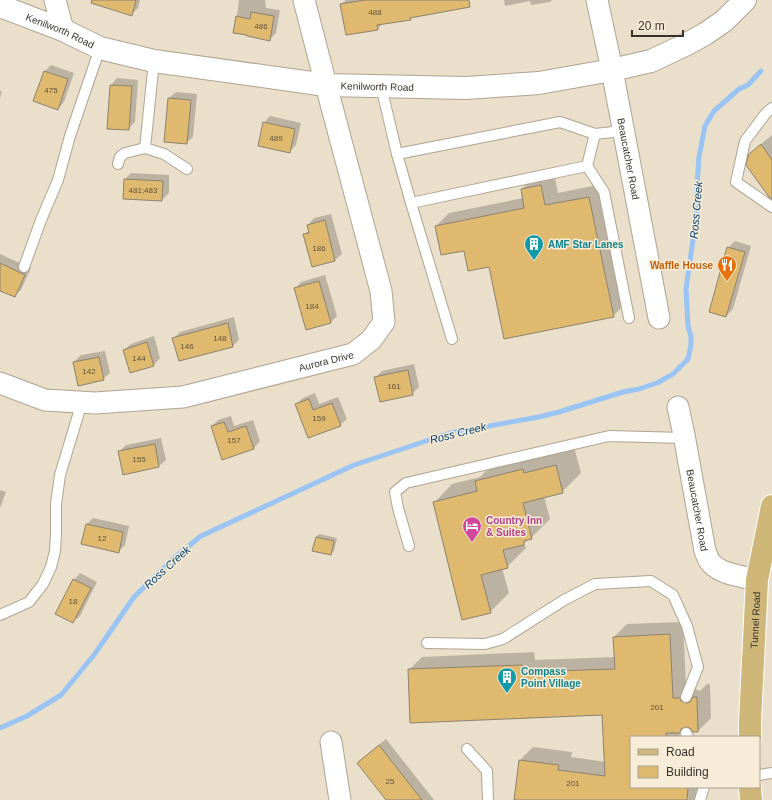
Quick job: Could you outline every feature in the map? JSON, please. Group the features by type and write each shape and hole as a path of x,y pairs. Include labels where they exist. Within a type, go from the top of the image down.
{"main road":[{"name":"Tunnel Road","path":"750,736 757,580 770,529 772,506"},
{"path":"750,788 751,800"}],"street":[{"path":"55,0 63,30"},
{"name":"Aurora Drive","path":"0,383 45,400 95,403 183,397 353,354 372,340 384,322 381,291 304,0"},
{"name":"Beaucatcher Road","path":"597,0 612,70 659,318"},
{"name":"Kenilworth Road","path":"0,6 63,30 100,48 154,61 326,85 466,88 539,83 612,70 651,61 705,34 724,20 745,0"},
{"name":"Beaucatcher Road","path":"678,407 705,551 710,562 721,570 730,574 757,580"},
{"path":"331,742 340,800"}],"lane":[{"path":"24,267 41,220 58,180 70,136 100,48"},
{"path":"145,148 154,61"},
{"path":"381,86 397,154 452,339"},
{"path":"772,108 766,113 744,141 736,182 772,207"},
{"path":"397,154 560,122 595,134 623,131"},
{"path":"595,134 587,166 604,192 629,318"},
{"path":"118,164 120,157 125,154 145,148 164,154 187,169"},
{"path":"411,203 587,166"},
{"path":"0,615 29,602 42,584 51,567 55,551 56,504 60,475 82,402"},
{"path":"409,546 395,492 406,483 609,436 685,438"},
{"path":"427,643 485,644 503,639 564,600 595,584 651,581 672,595 687,626 698,667 686,698"},
{"path":"467,749 487,771 488,800"},
{"path":"760,775 772,773"},
{"path":"700,800 704,788"}],"building":[{"path":"92,0 136,0 132,16 91,3"},
{"path":"365,0 469,0 470,7 410,18 411,20 377,25 378,30 346,35 340,4"},
{"path":"251,12 274,16 270,41 233,33 236,16 250,19"},
{"path":"44,71 68,79 58,110 33,101"},
{"path":"110,85 132,86 129,130 107,129"},
{"path":"168,98 191,100 187,144 164,142"},
{"path":"263,122 295,129 290,153 258,146"},
{"path":"761,144 772,160 772,199 746,165 749,154"},
{"path":"124,179 163,181 162,201 123,199"},
{"name":"AMF Star Lanes","path":"541,185 545,205 589,197 614,317 504,339 489,267 468,271 464,251 441,255 435,226 524,208 521,189"},
{"path":"325,220 335,261 312,267 303,234 309,233 307,225"},
{"name":"Waffle House","path":"727,247 745,252 726,317 709,312"},
{"path":"0,263 25,275 15,297 0,291"},
{"path":"319,281 331,323 306,330 294,288"},
{"path":"228,323 233,347 179,361 172,338"},
{"path":"147,342 154,366 130,373 123,350"},
{"path":"99,357 104,380 78,386 73,362"},
{"path":"408,370 413,395 380,402 374,377"},
{"path":"309,399 313,410 332,403 341,426 308,438 295,404"},
{"path":"224,422 228,432 246,426 254,449 222,460 211,426"},
{"path":"155,444 159,467 123,475 118,451"},
{"name":"Country Inn & Suites","path":"556,465 563,493 523,503 532,539 524,541 524,545 503,550 508,568 481,575 491,613 462,620 433,502 477,491 475,481 523,469 524,473"},
{"path":"86,524 123,532 119,553 81,544"},
{"path":"316,537 334,541 331,555 312,551"},
{"path":"73,579 91,588 73,623 55,614"},
{"path":"670,634 673,698 680,698 681,701 687,703 690,702 693,697 697,697 698,732 693,732 690,728 686,727 681,729 680,733 666,733 666,736 630,736 630,788 688,788 687,800 514,800 519,760 559,765 558,770 605,776 602,715 410,723 408,669 522,665 522,672 615,669 613,637"},
{"path":"379,745 422,800 386,800 357,763"}],"waterway":[{"name":"Ross Creek","path":"0,728 27,716 61,695 94,655 134,597 174,558 201,536 354,465 450,433 559,412 623,392 639,389 657,383 673,374 688,359 691,345 691,337 688,326 686,289 696,219 699,157 705,126 714,111 739,89 748,85 761,71"}],"place":[{"name":"AMF Star Lanes","path":"534,261"},
{"name":"Waffle House","path":"727,282"},
{"name":"Country Inn & Suites","path":"472,543"},
{"name":"Compass Point Village","path":"507,694"}]}
